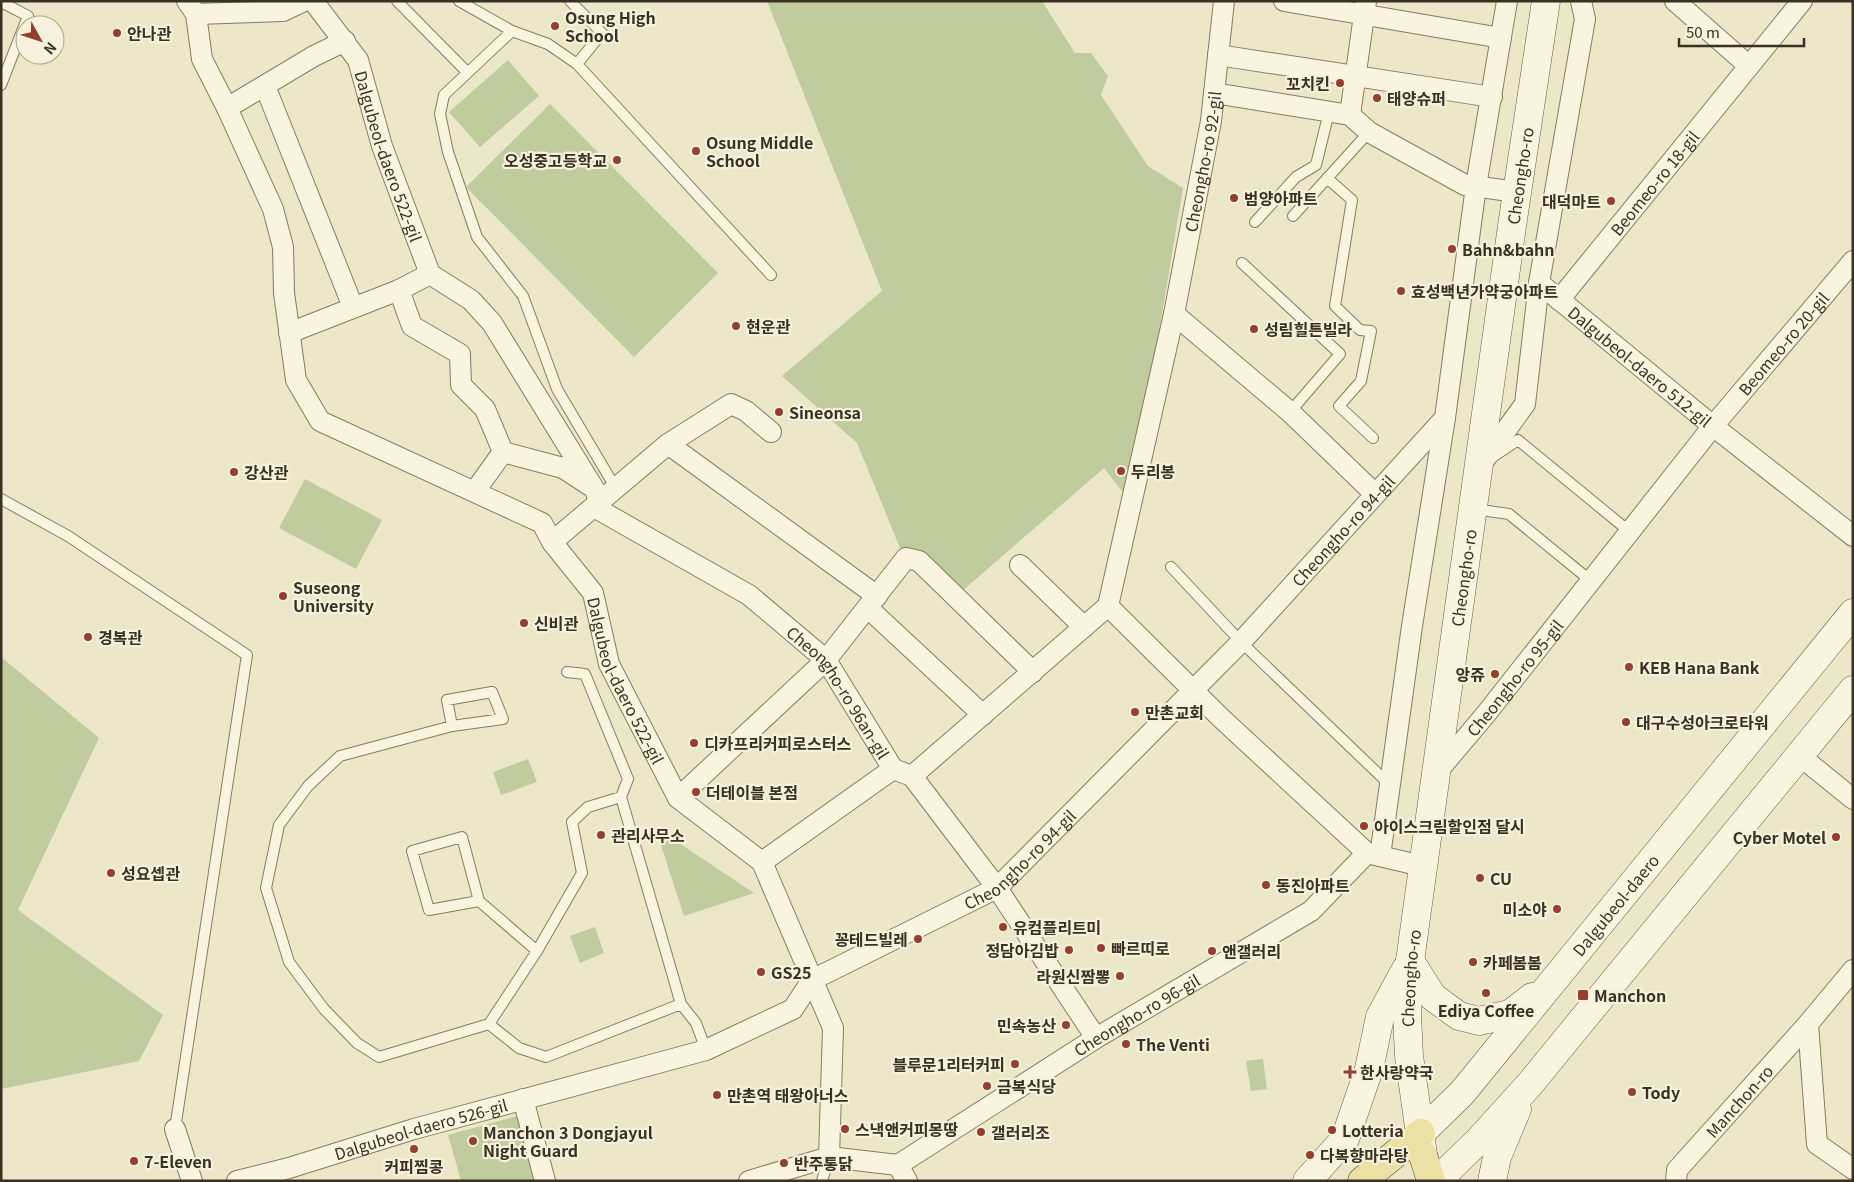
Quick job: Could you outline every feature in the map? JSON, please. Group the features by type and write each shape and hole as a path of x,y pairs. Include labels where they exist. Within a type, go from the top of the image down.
{"main road":[{"name":"Cheongho-ro","path":"1422,1144 1414,1105 1409,1056 1407,1015 1410,961 1517,192 1546,1"},
{"name":"Dalgubeol-daero","path":"1362,1181 1422,1144 1853,613"},
{"path":"1437,1181 1481,1138 1529,1085 1853,690"},
{"path":"1307,1181 1345,1139 1369,1069 1380,1017 1410,961 1433,997 1459,1016 1479,1021 1510,1014 1553,982"},
{"path":"1492,1181 1497,1157 1529,1085"},
{"path":"1422,1144 1431,1181"}],"street":[{"name":"Dalgubeol-daero 522-gil","path":"304,1 284,11 191,8 202,59 273,208 283,247 284,293 296,380 320,421 542,523 552,542 593,593 609,664 678,798 762,862 833,1028 828,1158"},
{"name":"Dalgubeol-daero 522-gil","path":"313,1 358,60 382,146 430,274"},
{"path":"1214,93 1224,1"},
{"path":"1284,1 1365,7 1501,38"},
{"path":"1373,855 1390,785 1445,418 1476,186 1507,1"},
{"path":"1479,467 1525,404 1539,283 1585,19 1581,1"},
{"path":"1676,1 1749,66"},
{"name":"Beomeo-ro 18-gil","path":"1559,300 1802,1"},
{"path":"1365,7 1354,75 1350,115 1369,132 1465,185 1517,192"},
{"path":"227,108 314,56 345,41"},
{"path":"1218,55 1492,97"},
{"path":"265,86 353,306"},
{"name":"Cheongho-ro 92-gil","path":"1108,606 1174,314 1214,93 1350,115"},
{"name":"Beomeo-ro 20-gil","path":"1713,426 1853,261"},
{"path":"289,332 399,290 430,274 471,300 492,323 596,494"},
{"name":"Dalgubeol-daero 512-gil","path":"1539,283 1713,426 1853,536"},
{"path":"399,290 412,326 460,354 461,385 485,409 502,452"},
{"path":"1174,314 1290,412 1374,494"},
{"path":"552,542 596,494 615,487 668,444 731,404 746,411 771,432"},
{"name":"Cheongho-ro 94-gil","path":"812,980 997,888 1241,642 1445,418"},
{"name":"Cheongho-ro 95-gil","path":"1437,772 1713,426"},
{"path":"668,444 873,602 983,715"},
{"path":"502,452 563,468 596,494"},
{"path":"475,491 502,452"},
{"name":"Cheongho-ro 96an-gil","path":"596,494 602,511 749,595 826,660 893,768 912,776 997,888 1096,1038"},
{"path":"678,798 826,660 906,558 919,561 1033,672"},
{"path":"1020,565 1084,627"},
{"path":"912,776 1108,606 1192,690 1373,855 1422,866"},
{"path":"1800,756 1853,799"},
{"path":"762,862 893,768"},
{"name":"Cheongho-ro 96-gil","path":"902,1173 1096,1038 1311,912 1373,855"},
{"name":"Manchon-ro","path":"1676,1181 1677,1170 1808,1024 1853,970"},
{"path":"523,1099 706,1050 793,1009 812,980"},
{"path":"1808,1024 1817,1144 1853,1169"},
{"name":"Dalgubeol-daero 526-gil","path":"237,1181 289,1168 414,1129 523,1099 546,1181"},
{"path":"175,1129 192,1181"},
{"path":"749,1181 828,1158 902,1173"}],"lane":[{"path":"397,1 467,72"},
{"path":"459,1 512,30 548,44 577,64 771,275"},
{"path":"570,1 602,33 577,64"},
{"path":"1,2 28,16 1,85"},
{"path":"512,30 444,95 440,114 448,152 477,238 522,296 557,389 615,487"},
{"path":"1255,222 1296,177 1316,164 1329,112"},
{"path":"1293,216 1369,132"},
{"path":"1327,178 1352,200 1335,306 1360,330 1371,332 1361,381 1340,406 1373,438"},
{"path":"1242,262 1340,354 1290,412"},
{"path":"1479,467 1518,440 1630,532"},
{"path":"1,499 68,536 247,655 175,1129"},
{"path":"1473,509 1509,514 1591,581"},
{"path":"1171,567 1241,642 1390,785"},
{"path":"567,672 585,674 628,779 621,796 681,1004 696,1024 706,1050"},
{"path":"452,726 447,700 492,692 503,719 452,726 340,756 308,786 279,825 266,888 289,962 324,1009 357,1043 379,1058 489,1024 537,952 582,873 572,822 588,807 621,796"},
{"path":"479,901 429,910 412,851 462,837 479,901 537,952"},
{"path":"489,1024 520,1048 546,1057 681,1004"},
{"path":"822,1181 828,1158"}],"green space":[{"path":"767,1 1042,1 1075,53 1091,53 1108,76 1101,95 1148,166 1183,188 1157,344 1126,496 1104,468 961,592 926,559 900,548 857,443 782,376 882,291"},
{"path":"508,60 539,96 480,147 449,112"},
{"path":"550,104 718,273 634,357 466,187"},
{"path":"305,479 382,520 356,569 279,528"},
{"path":"1,657 99,738 18,910 163,1015 139,1061 1,1089"},
{"path":"528,759 537,782 501,795 493,772"},
{"path":"655,827 754,893 684,916"},
{"path":"595,927 604,953 580,963 570,936"},
{"path":"1263,1059 1267,1089 1251,1091 1246,1061"},
{"path":"517,1116 535,1181 461,1181 448,1135"}],"place":[{"name":"Osung High School","path":"555,26"},
{"name":"안나관","path":"117,33"},
{"name":"꼬치킨","path":"1340,83"},
{"name":"태양슈퍼","path":"1377,98"},
{"name":"Osung Middle School","path":"696,151"},
{"name":"오성중고등학교","path":"617,160"},
{"name":"범양아파트","path":"1234,198"},
{"name":"대덕마트","path":"1611,201"},
{"name":"Bahn&bahn","path":"1452,249"},
{"name":"효성백년가약궁아파트","path":"1401,291"},
{"name":"현운관","path":"736,326"},
{"name":"성림힐튼빌라","path":"1254,329"},
{"name":"Sineonsa","path":"779,412"},
{"name":"두리봉","path":"1121,471"},
{"name":"강산관","path":"234,472"},
{"name":"Suseong University","path":"283,596"},
{"name":"신비관","path":"524,623"},
{"name":"경복관","path":"88,637"},
{"name":"KEB Hana Bank","path":"1629,667"},
{"name":"앙쥬","path":"1495,674"},
{"name":"만촌교회","path":"1135,712"},
{"name":"대구수성아크로타워","path":"1626,722"},
{"name":"디카프리커피로스터스","path":"694,743"},
{"name":"더테이블 본점","path":"696,792"},
{"name":"아이스크림할인점 달시","path":"1364,826"},
{"name":"관리사무소","path":"601,835"},
{"name":"Cyber Motel","path":"1836,837"},
{"name":"성요셉관","path":"111,873"},
{"name":"CU","path":"1480,878"},
{"name":"동진아파트","path":"1266,885"},
{"name":"미소야","path":"1557,909"},
{"name":"유컴플리트미","path":"1003,927"},
{"name":"꽁테드빌레","path":"918,939"},
{"name":"빠르띠로","path":"1101,948"},
{"name":"정담아김밥","path":"1069,950"},
{"name":"앤갤러리","path":"1212,951"},
{"name":"카페봄봄","path":"1473,962"},
{"name":"GS25","path":"761,972"},
{"name":"라원신짬뽕","path":"1120,976"},
{"name":"Ediya Coffee","path":"1486,993"},
{"name":"Manchon","path":"1583,995"},
{"name":"민속농산","path":"1066,1025"},
{"name":"The Venti","path":"1126,1044"},
{"name":"블루문1리터커피","path":"1015,1064"},
{"name":"한사랑약국","path":"1350,1072"},
{"name":"금복식당","path":"987,1086"},
{"name":"Tody","path":"1632,1092"},
{"name":"만촌역 태왕아너스","path":"717,1095"},
{"name":"스낵앤커피몽땅","path":"845,1129"},
{"name":"Lotteria","path":"1332,1130"},
{"name":"갤러리조","path":"981,1132"},
{"name":"Manchon 3 Dongjayul Night Guard","path":"473,1141"},
{"name":"커피찜콩","path":"414,1149"},
{"name":"다복향마라탕","path":"1310,1155"},
{"name":"7-Eleven","path":"134,1161"},
{"name":"반주통닭","path":"784,1163"}]}
